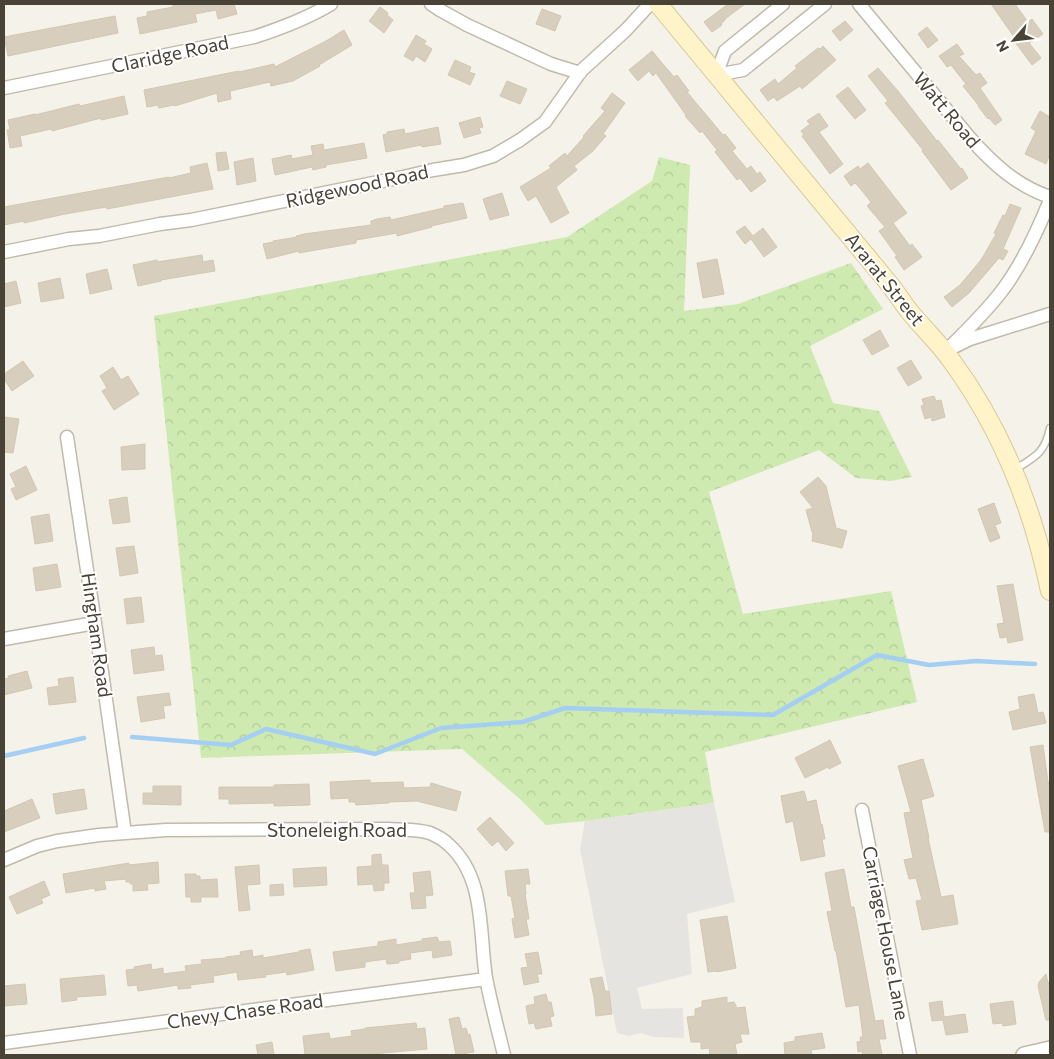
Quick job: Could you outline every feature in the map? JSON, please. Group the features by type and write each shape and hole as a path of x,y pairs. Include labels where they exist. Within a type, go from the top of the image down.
{"main road":[{"name":"Ararat Street","path":"658,4 891,286 909,311 945,352 967,383 1000,440 1024,495 1042,554 1050,591"}],"street":[{"name":"Claridge Road","path":"4,88 254,37 313,15 331,4"},
{"path":"431,4 467,24 551,64 580,73 581,71"},
{"name":"Ridgewood Road","path":"4,252 68,239 100,236 191,220 464,165 493,156 545,122 581,71 625,31 650,4"},
{"path":"716,75 725,51 783,4"},
{"path":"716,75 743,70 825,4"},
{"name":"Watt Road","path":"859,4 989,159 1020,183 1030,189 1050,196"},
{"path":"945,352 1002,292 1030,244 1050,200"},
{"path":"945,352 970,339 1050,314"},
{"name":"Hingham Road","path":"67,437 96,623 125,833"},
{"path":"4,639 96,623"},
{"name":"Carriage House Lane","path":"862,810 910,1055"},
{"name":"Stoneleigh Road","path":"4,860 28,849 57,841 99,835 166,830 389,829 418,830 432,834 444,840 454,850 469,872 477,898 486,979 504,1055"},
{"name":"Chevy Chase Road","path":"4,1043 486,979"},
{"path":"1024,1055 1050,1049"}],"lane":[{"path":"1013,470 1032,459 1043,448 1050,428"}],"green space":[{"path":"659,157 690,165 684,311 738,304 851,263 883,309 810,346 833,403 879,411 912,477 890,481 856,478 819,450 709,492 743,614 891,591 917,702 705,752 714,803 546,825 520,799 462,749 201,758 154,316 567,237 652,181"}],"shaded area":[{"path":"714,803 735,902 687,914 692,974 637,988 642,1009 683,1008 684,1038 653,1037 641,1033 629,1036 617,1033 580,849 585,821"}],"building":[{"path":"173,4 234,4 237,14 218,19 216,10 195,14 197,22 140,34 137,18 147,16 147,12 173,7"},
{"path":"728,4 745,4 725,19 722,25 712,32 704,22"},
{"path":"991,4 1015,4 1028,22 1032,19 1043,34 1029,43 1041,58 1032,65 1012,38 1014,37"},
{"path":"380,7 393,20 384,33 369,21"},
{"path":"542,9 561,16 555,31 536,24"},
{"path":"115,16 118,33 8,56 4,37"},
{"path":"845,21 853,30 840,41 832,31"},
{"path":"927,27 938,40 928,48 918,34"},
{"path":"344,30 352,45 293,81 271,86 270,82 230,91 231,99 218,102 217,93 175,106 159,108 158,105 147,107 144,90 274,64 275,67"},
{"path":"416,35 426,41 424,44 432,49 425,62 416,56 413,61 404,56"},
{"path":"957,44 964,54 959,56 976,75 980,73 987,83 980,88 1002,120 995,125 988,119 963,86 966,84 951,65 947,67 939,56"},
{"path":"823,46 836,60 802,89 800,86 777,101 774,97 768,101 760,90 775,79 778,84 797,68 795,66"},
{"path":"652,51 674,77 677,75 689,91 687,92 723,135 725,134 736,148 732,151 747,169 751,166 757,174 760,172 766,181 751,192 740,178 737,180 715,152 717,150 702,131 700,133 685,116 656,73 653,76 649,71 638,81 629,70"},
{"path":"455,60 471,67 469,72 475,74 470,85 448,75"},
{"path":"878,68 937,141 962,168 968,178 951,190 923,150 885,103 888,101 868,76"},
{"path":"507,81 527,89 520,104 500,96"},
{"path":"848,87 866,110 855,119 836,96"},
{"path":"612,93 625,103 603,134 606,136 593,151 574,166 577,170 556,187 569,213 551,223 536,196 528,201 520,187 551,168 549,166 565,153 567,156 605,111 601,108"},
{"path":"124,96 128,114 20,136 22,146 10,148 7,130 10,130 8,120"},
{"path":"1040,111 1050,117 1050,154 1046,164 1025,154 1036,131 1031,128"},
{"path":"819,113 828,126 819,132 843,164 830,174 802,136 804,135 801,131 810,124 807,121"},
{"path":"480,117 483,127 479,128 481,133 464,138 459,123"},
{"path":"438,127 441,144 422,147 421,145 386,152 383,135 387,134 387,132 404,129 405,134"},
{"path":"364,143 367,158 326,165 326,167 313,170 312,167 275,175 272,159 291,155 292,159 313,155 311,146 323,144 324,150"},
{"path":"226,152 229,169 218,171 216,153"},
{"path":"253,158 256,181 237,185 234,162"},
{"path":"207,163 213,189 107,209 106,207 24,223 24,221 4,225 4,207 169,178 191,173 190,167"},
{"path":"868,163 907,213 893,223 910,246 912,244 922,257 904,270 895,257 897,256 879,231 885,227 867,206 871,202 855,183 851,186 844,176 858,166 860,169"},
{"path":"502,193 509,215 490,220 483,199"},
{"path":"463,203 467,218 397,236 397,233 356,240 356,243 299,253 299,251 267,259 263,244 304,234 371,225 371,221 377,219 390,217 391,220"},
{"path":"1010,204 1021,208 1003,249 1008,251 1003,260 999,258 969,293 952,307 944,297 960,285 981,260"},
{"path":"745,226 753,236 763,228 777,247 764,257 751,239 745,244 736,232"},
{"path":"202,255 203,262 213,260 215,271 138,286 133,265 157,260 157,262"},
{"path":"717,259 724,294 703,298 697,263"},
{"path":"107,269 112,289 90,294 86,274"},
{"path":"60,278 64,298 41,302 38,283"},
{"path":"16,281 21,303 4,307 4,284"},
{"path":"880,330 889,346 872,355 863,340"},
{"path":"911,360 922,378 908,386 897,368"},
{"path":"23,361 34,376 12,391 4,379 4,374"},
{"path":"113,367 121,380 128,376 139,394 114,410 102,391 107,388 100,376"},
{"path":"934,396 936,401 941,400 945,417 932,421 931,417 925,419 921,406 924,405 922,399"},
{"path":"4,417 19,419 13,453 4,452"},
{"path":"145,444 145,469 122,470 121,447"},
{"path":"26,466 37,490 16,500 11,489 16,487 10,474"},
{"path":"818,477 826,486 836,528 847,531 842,548 812,541 813,533 806,510 813,508 800,492"},
{"path":"127,497 130,522 113,524 109,500"},
{"path":"994,503 1001,523 995,525 1000,538 990,542 978,509"},
{"path":"49,514 53,541 35,544 31,517"},
{"path":"134,546 138,573 120,576 116,548"},
{"path":"57,564 61,587 36,591 33,568"},
{"path":"1013,584 1023,640 1008,643 1007,637 1000,638 997,624 1004,623 997,586"},
{"path":"141,597 144,622 127,624 124,599"},
{"path":"154,647 155,656 162,655 164,670 134,674 131,650"},
{"path":"27,671 32,688 4,695 4,679 9,678 8,676"},
{"path":"73,677 76,702 49,705 47,688 59,686 58,679"},
{"path":"169,693 171,705 163,706 165,718 141,722 137,697"},
{"path":"1034,694 1038,713 1043,712 1046,723 1013,730 1009,712 1020,709 1018,697"},
{"path":"830,740 841,763 805,778 795,758"},
{"path":"1043,745 1048,782 1050,782 1050,832 1045,832 1030,747"},
{"path":"923,759 934,796 921,800 928,838 941,897 953,895 958,924 922,930 916,901 922,900 916,878 909,879 904,860 913,858 904,813 911,812 898,766"},
{"path":"370,780 370,783 403,782 404,788 430,787 431,783 461,792 456,811 417,801 356,805 355,802 349,802 349,798 331,799 330,782"},
{"path":"309,784 310,805 274,806 274,803 229,804 229,799 219,799 219,787 274,787 274,785"},
{"path":"153,786 181,786 181,805 143,804 143,793 153,793"},
{"path":"84,789 87,809 56,814 53,794"},
{"path":"804,791 807,802 816,800 825,839 822,839 825,856 801,861 793,821 786,823 781,796"},
{"path":"32,799 40,818 4,832 4,811"},
{"path":"490,817 514,843 506,851 498,841 492,846 477,829"},
{"path":"381,854 382,865 388,865 389,883 384,883 384,890 374,891 373,884 358,885 357,867 372,866 372,855"},
{"path":"158,862 159,883 147,884 148,890 133,891 133,884 126,882 126,879 104,881 106,889 95,891 95,888 66,893 63,874 129,863 129,865"},
{"path":"259,865 260,884 247,885 250,910 239,911 235,867"},
{"path":"326,867 327,885 294,887 293,869"},
{"path":"528,869 530,884 525,884 525,894 529,919 526,919 529,935 515,938 512,919 515,918 511,896 508,896 505,871"},
{"path":"844,869 851,907 854,907 875,1021 883,1020 886,1039 879,1039 882,1055 863,1055 862,1051 858,1052 857,1042 861,1041 860,1037 863,1037 859,1005 846,1007 827,912 832,911 825,873"},
{"path":"430,871 433,895 425,896 426,908 412,909 410,893 415,893 413,873"},
{"path":"185,874 196,874 196,876 200,876 200,880 217,879 218,897 201,897 201,902 191,902 191,897 186,897"},
{"path":"44,881 50,895 41,899 43,903 17,914 9,897"},
{"path":"283,884 284,895 270,896 270,885"},
{"path":"727,916 736,968 708,972 700,920"},
{"path":"437,937 439,942 450,941 452,955 433,958 432,950 410,953 411,959 399,961 399,963 387,964 386,959 365,962 365,967 336,971 333,952 378,946 378,942 396,939 396,945"},
{"path":"310,949 314,970 287,975 286,972 265,975 266,977 238,980 237,972 213,976 214,982 190,985 191,988 178,989 178,985 138,991 137,985 128,986 126,970 135,969 134,967 151,964 152,970 163,968 163,974 186,971 185,966 202,964 201,960 241,955 240,952 252,950 253,957 263,955 263,958"},
{"path":"538,952 542,974 537,974 539,982 524,985 521,968 528,967 525,954"},
{"path":"1046,974 1048,983 1050,982 1050,1020 1046,1020 1038,986"},
{"path":"104,975 106,995 76,997 77,1000 62,1002 60,979"},
{"path":"602,977 605,991 609,991 612,1014 596,1016 590,979"},
{"path":"25,984 27,1004 4,1006 4,986"},
{"path":"546,994 548,1002 551,1002 554,1016 550,1017 552,1026 536,1029 534,1023 529,1024 526,1006 535,1004 534,997"},
{"path":"727,997 727,1003 734,1002 737,1008 745,1007 749,1034 740,1034 742,1042 735,1044 737,1055 710,1055 709,1048 701,1049 701,1042 691,1042 687,1017 695,1016 695,1009 702,1007 702,1001"},
{"path":"942,1001 944,1017 965,1014 968,1032 946,1035 943,1020 932,1021 929,1003"},
{"path":"1013,1001 1016,1024 1003,1026 1002,1023 993,1024 990,1004"},
{"path":"459,1017 462,1029 466,1028 468,1035 470,1034 474,1052 456,1055 449,1019"},
{"path":"416,1023 417,1029 425,1028 427,1049 361,1055 305,1055 303,1036 329,1033 330,1039 352,1036 351,1031 365,1028"},
{"path":"822,1033 825,1048 811,1050 812,1055 785,1055 784,1043 795,1041 795,1037"},
{"path":"272,1042 274,1055 258,1055 256,1045"}],"waterway":[{"path":"132,737 231,745 266,729 375,754 441,728 523,722 565,708 773,715 877,655 929,665 976,661 1035,664"},
{"path":"4,756 84,738"}]}
